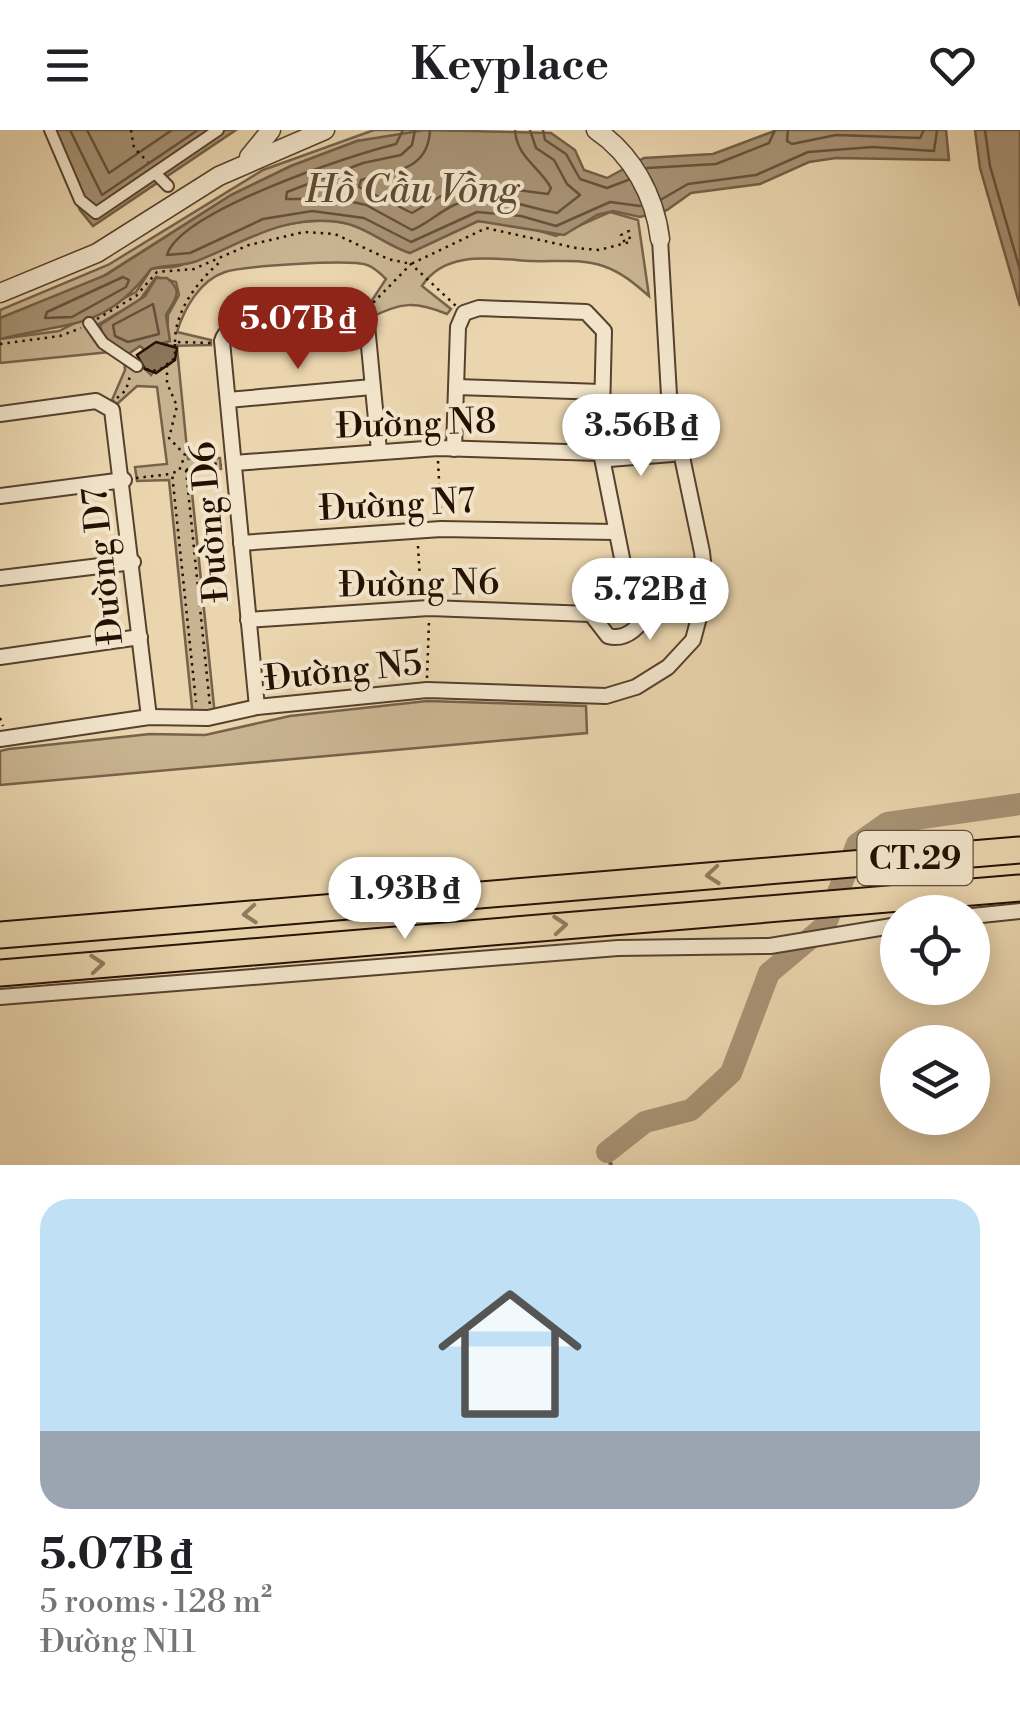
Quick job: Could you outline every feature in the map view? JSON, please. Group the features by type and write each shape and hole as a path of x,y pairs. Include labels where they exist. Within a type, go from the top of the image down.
{"highway":[{"name":"CT.29","path":"0,935 1020,850"},
{"name":"CT.29","path":"0,973 1020,888"}],"street":[{"path":"50,130 80,200 96,213 218,130"},
{"path":"0,293 97,253 258,149 270,130"},
{"path":"288,130 323,130"},
{"path":"219,176 323,130"},
{"path":"596,130 627,158 652,206 660,239 665,354 679,448"},
{"path":"158,174 168,186"},
{"path":"454,449 458,327 464,314 497,309 586,312 596,318 604,331 600,453 624,583 610,607 591,614"},
{"path":"224,336 240,321 345,313 360,316 367,325 379,450"},
{"path":"89,323 103,343 136,366"},
{"name":"Đường D6","path":"224,336 257,707"},
{"path":"228,400 372,387"},
{"path":"456,387 601,392"},
{"path":"0,414 96,401 112,410"},
{"name":"Đường D7","path":"112,410 124,480 148,716"},
{"name":"Đường N8","path":"234,464 379,450 600,453 614,459 672,454 679,448"},
{"name":"Đường N5","path":"0,739 148,716 204,718 257,707 427,690 606,696 651,679 683,653 700,623 706,591 702,552 679,448"},
{"path":"0,496 124,480"},
{"name":"Đường N7","path":"241,543 441,529 616,532"},
{"path":"0,578 132,562"},
{"name":"Đường N6","path":"248,620 425,609 591,614 608,636 626,636 646,615 646,600 630,594 624,583"},
{"path":"0,657 140,637"},
{"path":"990,914 1020,911"},
{"path":"0,998 320,969 632,947 722,949 880,928"}],"path":[{"path":"131,130 134,148 158,174"},
{"path":"360,316 411,264 486,228 576,248 599,250 625,243"},
{"path":"112,410 136,366 152,372 174,358 181,313 204,275 249,245 304,232 334,234 388,259 411,264 464,314"},
{"path":"0,344 60,336 136,296 157,272 194,269 222,260"},
{"path":"175,342 224,336"},
{"path":"166,365 167,383 177,406 169,438 185,454 180,470"},
{"path":"438,448 441,529"},
{"path":"124,480 156,479 206,462 234,464"},
{"path":"186,470 204,718"},
{"path":"172,473 204,718"},
{"path":"417,531 425,609 427,690"}],"shaded area":[{"path":"374,130 447,130 357,141 291,166 231,195 97,280 0,318 0,310 108,265 263,170"},
{"path":"610,212 638,220 649,296 610,268 594,264 472,259 444,266 422,286 451,309 447,314 408,305 370,318 365,311 386,279 375,269 357,263 296,264 225,272 201,288 177,332 211,340 211,345 167,346 168,315 179,295 176,282 156,277 140,300 97,325 151,375 158,365 170,364 177,348 188,459 220,458 221,469 190,473 215,716 193,718 169,480 137,481 135,467 167,464 157,387 137,386 117,404 112,400 125,370 124,360 110,352 0,363 0,339 59,331 136,292 151,269 177,266 277,227 339,222 410,253 478,221 520,225 556,236"},
{"path":"427,701 586,706 587,733 0,785 0,751 9,749 150,734 205,735 290,716"}],"water":[{"path":"46,130 236,130 93,226 80,210"},
{"name":"Hồ Cầu Vồng","path":"425,130 551,133 575,150 584,170 607,178 644,158 713,154 777,130 946,130 949,160 836,158 809,162 760,184 691,193 667,210 640,217 613,211 597,215 564,235 478,221 410,253 349,224 300,222 265,231 197,261 151,269 117,304 83,321 0,339 0,318 106,275 231,195 291,166 357,141"},
{"path":"975,130 1020,130 1020,306 980,168"},
{"path":"156,278 167,278 177,292 166,315 170,341 151,346 147,352 140,346 127,355 103,336 100,325 145,296"}],"building":[{"path":"156,342 177,348 175,360 156,373 145,369 137,355"}],"waterway":[{"path":"607,1152 645,1122 691,1110 731,1073 769,973 825,926 857,844 887,823 1020,804"},
{"path":"607,1152 611,1165"}]}
